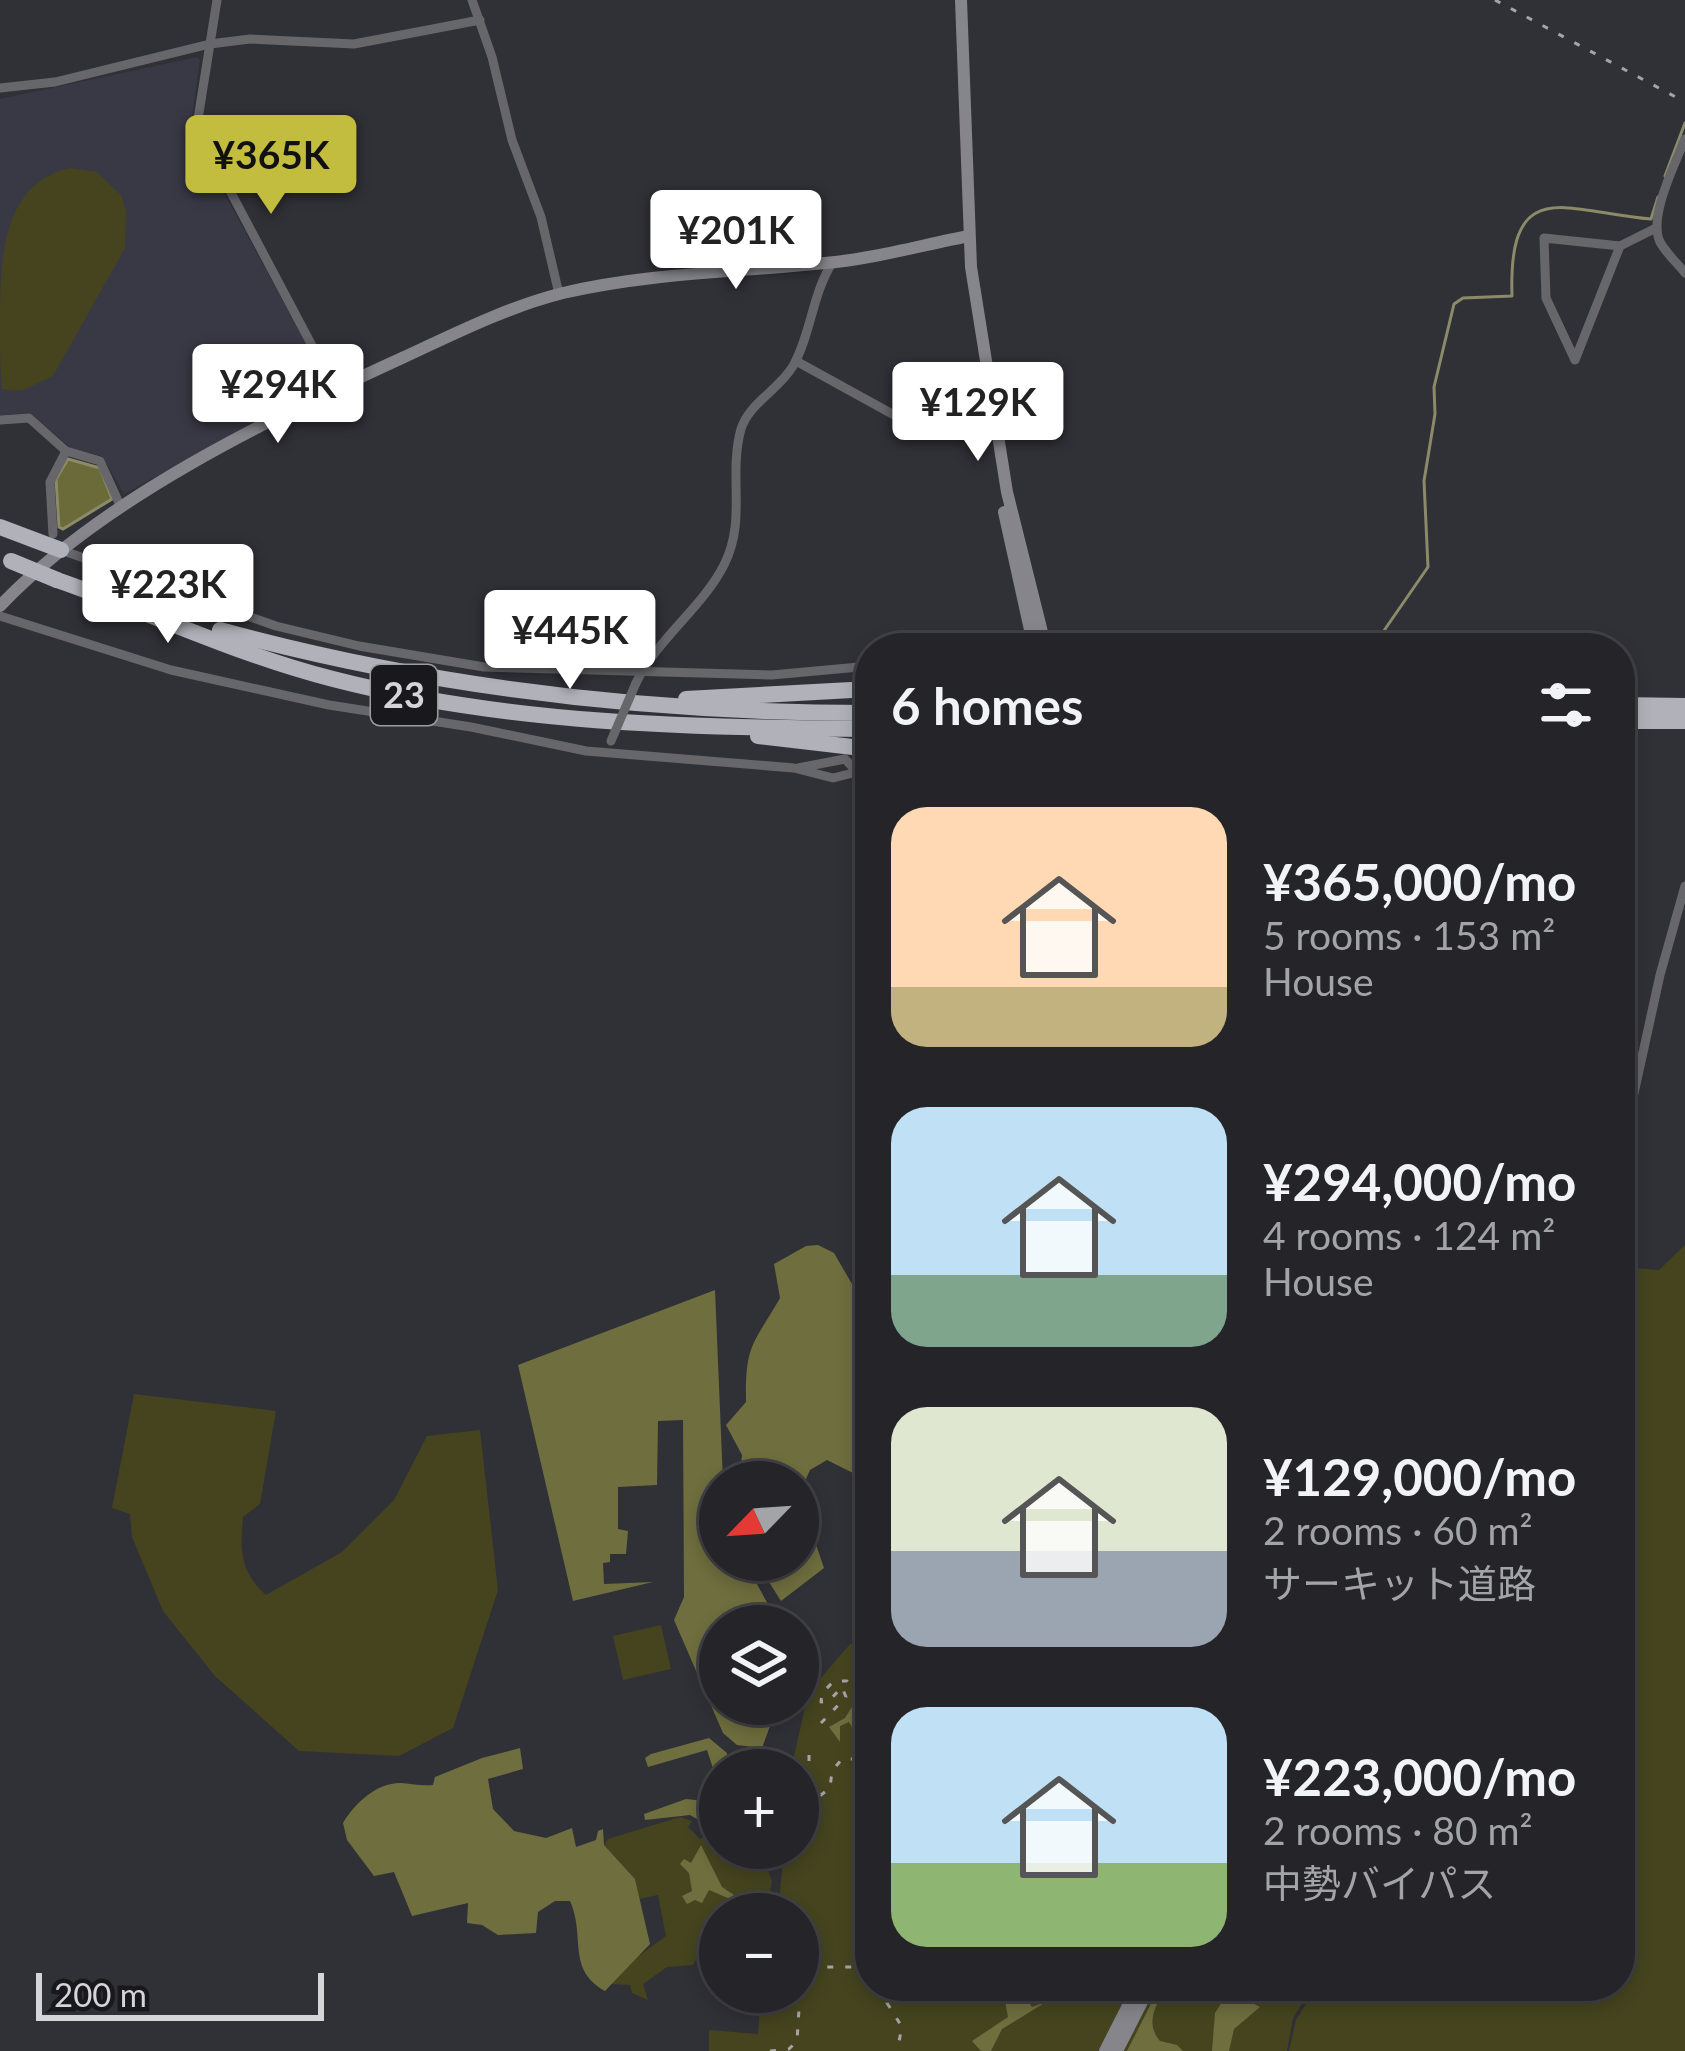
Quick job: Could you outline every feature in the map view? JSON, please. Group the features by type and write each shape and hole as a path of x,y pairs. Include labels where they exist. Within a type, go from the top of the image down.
{"highway":[{"path":"0,527 57,542"},
{"name":"23","path":"5,559 311,673 399,694 560,716 683,725 855,728"},
{"name":"23","path":"138,608 324,658 450,682 637,692 855,688"},
{"name":"23","path":"637,692 754,712 855,713"},
{"path":"1635,705 1685,706"},
{"path":"1635,721 1685,721"},
{"path":"683,725 855,747"}],"street":[{"path":"217,0 198,118 335,388"},
{"path":"472,0 512,140 541,218 559,294"},
{"path":"961,0 975,331 1031,633"},
{"path":"0,88 55,82 210,44 250,39 354,44 480,20"},
{"path":"1685,140 1656,228 1660,242 1685,272"},
{"path":"1620,246 1575,360 1546,298 1544,238 1620,246 1656,228"},
{"path":"0,605 57,542 335,388 476,324 559,294 741,267 832,263 969,236"},
{"path":"611,741 637,692 643,669 723,568 736,536 736,465 746,416 796,361 815,296 832,263"},
{"path":"970,268 1007,492 1042,633"},
{"path":"796,361 925,432 991,436"},
{"path":"0,420 29,418 66,451 100,460 120,505"},
{"path":"57,542 50,482 66,451"},
{"path":"57,542 276,626 358,646 484,667 772,675 855,667"},
{"path":"0,616 171,670 329,705 604,754 794,768 833,778 855,772"},
{"path":"794,768 845,759 855,770"},
{"path":"1635,1089 1685,886"},
{"path":"1105,2051 1130,2001"},
{"path":"1117,2051 1142,2001"}],"shaded area":[{"path":"197,57 194,138 325,378 322,386 124,494 102,456 72,449 30,413 0,415 0,99"},
{"path":"70,168 97,172 121,195 126,211 125,248 53,376 21,391 2,389 1,276 9,229 30,190"},
{"path":"68,459 100,468 112,499 63,529 59,527 56,479"},
{"path":"818,1245 834,1253 855,1289 855,1474 827,1460 819,1465 819,1461 741,1461 726,1425 746,1402 752,1346 780,1298 774,1264 806,1246"},
{"path":"1685,1245 1685,2051 1289,2051 1296,2020 1308,2001 1635,2001 1635,1268 1659,1270"},
{"path":"715,1290 722,1461 699,1461 699,1581 755,1581 768,1605 699,1605 699,1678 674,1620 684,1597 683,1420 658,1421 657,1485 618,1487 618,1529 628,1531 626,1554 610,1554 610,1562 603,1563 604,1584 653,1582 573,1601 518,1365"},
{"path":"134,1394 276,1411 260,1504 243,1517 242,1529 247,1569 266,1595 342,1552 394,1500 427,1436 480,1430 498,1590 453,1728 399,1756 299,1751 215,1676 163,1611 132,1537 130,1514 112,1508"},
{"path":"768,1581 807,1581 781,1601"},
{"path":"661,1625 671,1669 623,1680 613,1636"},
{"path":"855,1643 855,2001 1304,2001 1293,2018 1287,2051 709,2051 709,2030 758,2034 760,2013 819,2013 819,1893 780,1893 782,1869 819,1869 819,1749 796,1749 801,1725 819,1725 819,1680"},
{"path":"855,1702 855,1732 849,1722 840,1726 840,1742 829,1727 845,1718"},
{"path":"720,1725 770,1725 762,1748 737,1745"},
{"path":"709,1738 722,1749 699,1749 648,1767 645,1758"},
{"path":"520,1748 523,1769 488,1779 493,1809 514,1831 546,1838 572,1828 576,1847 596,1840 603,1829 604,1845 635,1879 650,1944 605,1991 585,1973 570,1901 555,1901 538,1912 536,1933 498,1935 467,1923 468,1903 412,1916 394,1872 374,1876 347,1840 343,1823 376,1790 402,1783 433,1785 435,1777"},
{"path":"686,1799 699,1800 699,1820 690,1815 645,1820 644,1814"},
{"path":"680,1817 692,1821 688,1827 699,1838 699,1869 767,1869 770,1893 699,1893 699,1955 693,1965 667,1967 643,1984 648,2000 632,1993 630,1985 612,1984 629,1963 666,1936 658,1895 639,1899 635,1879 604,1845 608,1839"},
{"path":"699,1849 699,1869 713,1869 731,1893 709,1890 699,1893 699,1902 687,1904 682,1896 692,1891 689,1873 680,1864 684,1859 691,1863"},
{"path":"1005,2001 1028,2001 1032,2007 1046,2002 1002,2029 991,2051 981,2051 972,2041 1008,2017"},
{"path":"1152,2001 1160,2001 1154,2014 1155,2034 1183,2051 1127,2051"},
{"path":"1223,2001 1248,2001 1260,2007 1234,2029 1229,2051 1212,2051 1215,2013"}],"waterway":[{"path":"1665,176 1685,123"},
{"path":"1382,633 1428,567 1424,481 1435,414 1434,387 1454,304 1463,298 1512,296 1513,257 1520,231 1532,216 1569,208 1651,219 1658,197"}],"railway":[{"path":"1495,0 1685,102"},
{"path":"821,1723 846,1697 842,1687 829,1701 821,1702 822,1693 834,1681 847,1681 855,1690"},
{"path":"819,1794 830,1788 832,1771 842,1759 855,1759"},
{"path":"770,2051 789,2049 797,2041 801,1977 808,1967 855,1967"},
{"path":"888,2001 902,2027 897,2051"}]}
